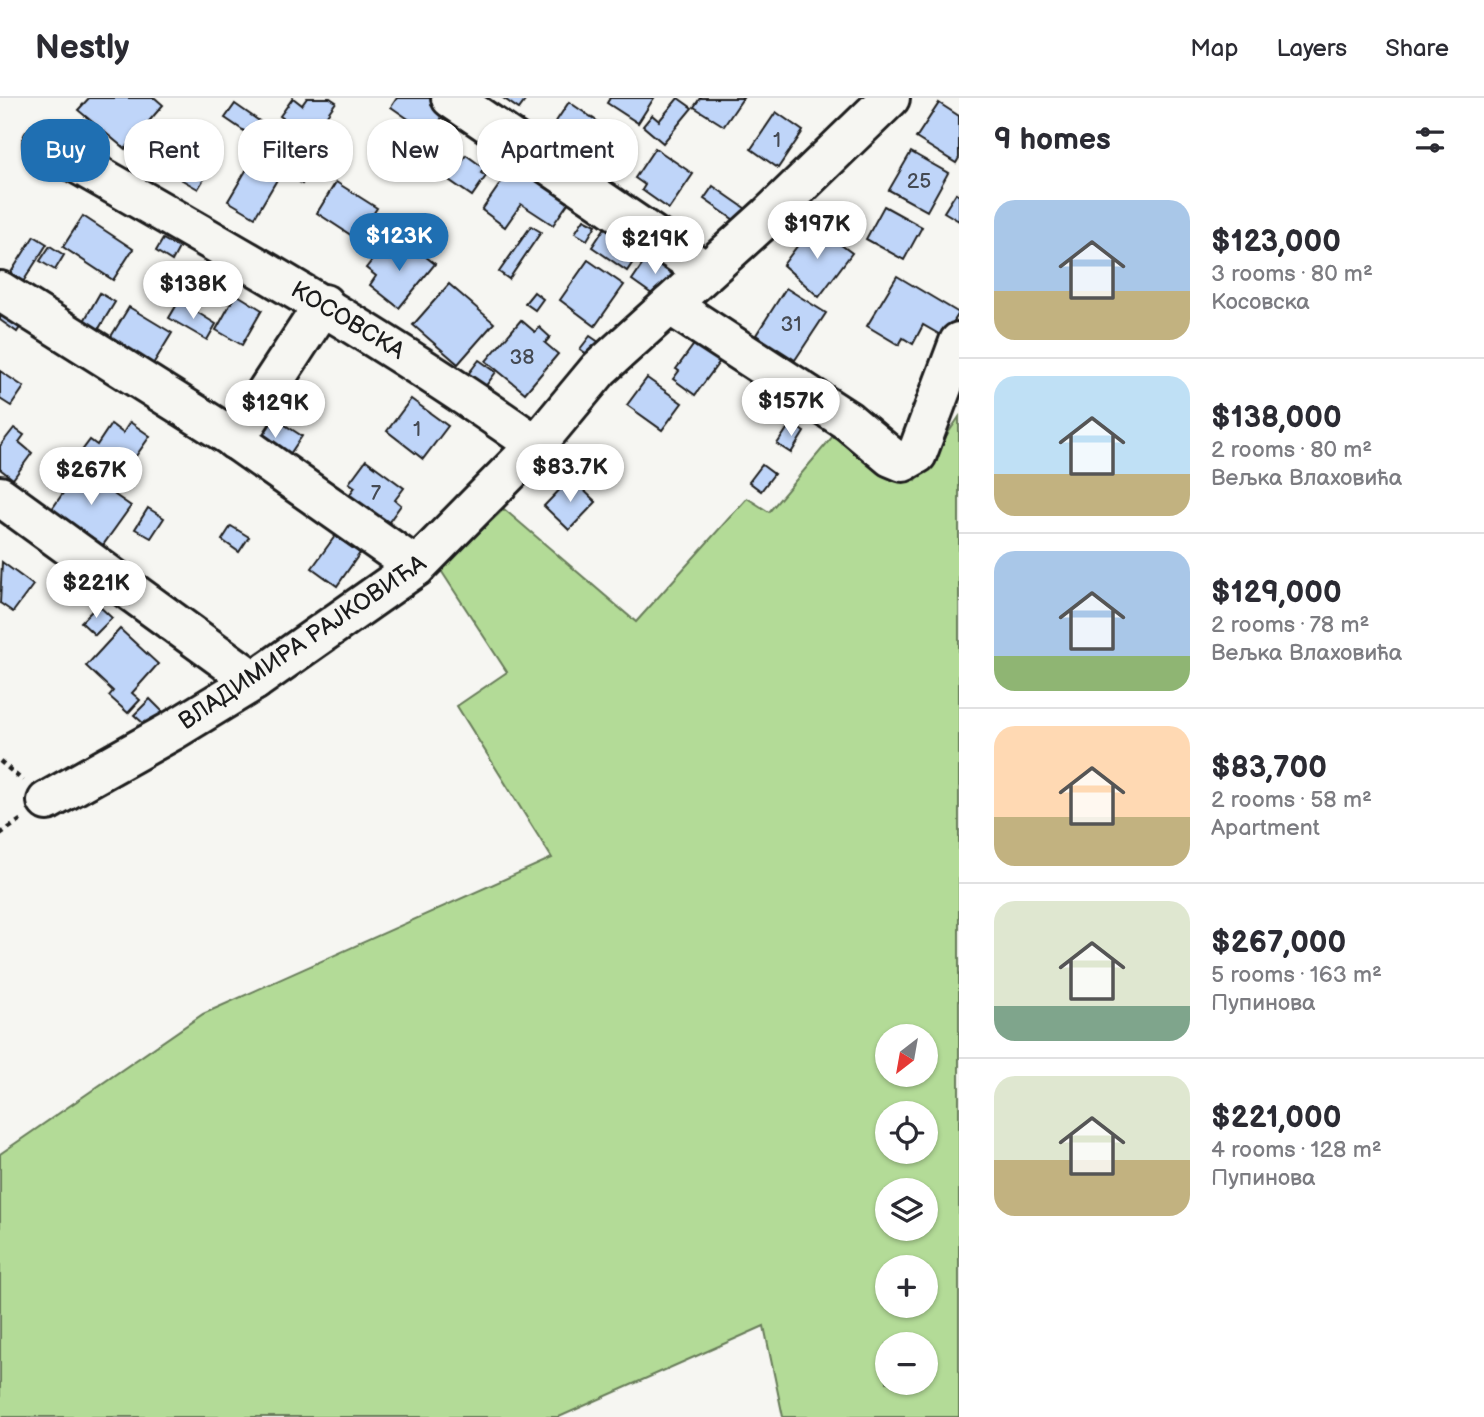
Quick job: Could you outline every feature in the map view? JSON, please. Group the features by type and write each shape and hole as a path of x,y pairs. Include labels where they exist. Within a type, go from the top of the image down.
{"street":[{"path":"451,98 705,271"},
{"name":"ВЛАДИМИРА РАЈКОВИЋА","path":"47,800 172,731 254,681 416,567 536,444 599,369 768,216 875,102"},
{"name":"КОСОВСКА","path":"108,182 324,304 444,380 536,444"},
{"path":"0,291 235,440 416,567"},
{"path":"235,440 324,304"},
{"path":"670,305 848,421 891,457 903,462 917,454 959,342"},
{"path":"0,496 254,681"}],"green space":[{"path":"959,417 959,1417 783,1417 764,1326 559,1417 0,1417 0,1154 203,1014 552,858 457,706 507,672 440,569 504,509 636,622 747,498 769,512 833,436 916,480"}],"building":[{"path":"89,98 155,98 163,105 151,119 124,119 124,148 110,137 110,119 89,119 78,110"},
{"path":"293,98 302,105 307,98 330,98 336,102 324,119 284,119 280,116"},
{"path":"397,98 430,98 447,111 441,119 408,119 391,107"},
{"path":"503,98 527,98 519,109"},
{"path":"610,98 654,98 638,123 638,119 632,119 607,103"},
{"path":"678,98 692,108 663,143 643,126 652,115 659,121"},
{"path":"700,98 743,98 724,126 694,107"},
{"path":"569,102 594,119 558,119"},
{"path":"939,103 959,116 959,158 956,163 916,138"},
{"path":"235,104 256,119 238,119 238,127 225,118"},
{"path":"776,112 803,131 778,168 751,149"},
{"path":"655,148 693,174 669,209 642,190 645,185 638,180 638,174"},
{"path":"911,152 948,173 927,211 889,190"},
{"path":"466,155 477,163 477,182 482,182 472,196 452,182 463,182 463,160"},
{"path":"186,182 202,182 198,189"},
{"path":"239,182 276,182 255,217 228,201"},
{"path":"336,182 377,208 357,239 317,213"},
{"path":"501,182 553,182 573,196 553,225 521,204 505,227 482,210"},
{"path":"713,186 749,211 740,224 704,199"},
{"path":"956,193 959,196 959,221 944,212"},
{"path":"884,206 922,227 904,260 866,239"},
{"path":"83,216 133,249 113,280 63,247"},
{"path":"584,219 596,225 587,240 575,233"},
{"path":"610,220 645,244 627,271 592,247"},
{"path":"531,226 541,232 509,279 499,272"},
{"path":"810,229 822,237 825,233 852,253 819,297 783,265"},
{"path":"34,236 47,244 23,282 10,274"},
{"path":"163,239 179,248 172,261 156,251"},
{"path":"406,241 435,264 399,308 370,285 376,276 366,268 381,249 392,258"},
{"path":"50,246 64,255 55,270 40,261"},
{"path":"651,252 678,272 659,299 632,280"},
{"path":"588,260 624,285 595,326 560,300"},
{"path":"897,276 959,313 944,337 923,325 913,344 903,338 899,345 867,326"},
{"path":"449,284 494,323 458,364 413,325"},
{"path":"786,288 826,313 795,360 756,335"},
{"path":"534,292 543,299 535,310 525,303"},
{"path":"100,293 115,302 98,330 84,321"},
{"path":"236,294 262,310 242,345 216,330"},
{"path":"179,301 216,324 207,340 169,318"},
{"path":"129,307 172,333 150,369 107,343"},
{"path":"0,310 26,318 17,332 0,320"},
{"path":"521,320 535,332 539,327 550,337 545,343 558,354 525,393 486,361"},
{"path":"590,336 606,347 596,361 580,349"},
{"path":"698,339 723,357 695,395 673,379 679,371 676,369"},
{"path":"479,360 496,372 476,399 459,386"},
{"path":"0,371 24,387 11,406 0,399"},
{"path":"647,378 682,403 662,430 627,405"},
{"path":"411,399 448,426 423,459 387,431"},
{"path":"268,414 302,436 282,466 248,443"},
{"path":"130,422 150,436 117,483 78,456 90,440 97,445 111,424 123,433"},
{"path":"791,423 804,432 791,453 777,444"},
{"path":"14,428 24,435 19,442 32,453 13,479 0,469 0,446"},
{"path":"366,460 404,488 395,500 401,505 386,526 347,498 355,487 349,483"},
{"path":"762,465 774,474 761,491 749,482"},
{"path":"79,470 131,506 103,545 52,509"},
{"path":"571,478 596,502 569,530 544,506"},
{"path":"148,508 164,518 151,538 135,529"},
{"path":"231,526 249,537 239,552 222,540"},
{"path":"335,536 360,553 337,586 312,568"},
{"path":"2,562 33,585 13,612 0,603"},
{"path":"98,605 112,618 95,635 81,622"},
{"path":"120,629 158,664 132,693 140,700 128,713 109,696 113,691 86,666"},
{"path":"150,699 172,721 152,731 134,715"}]}
